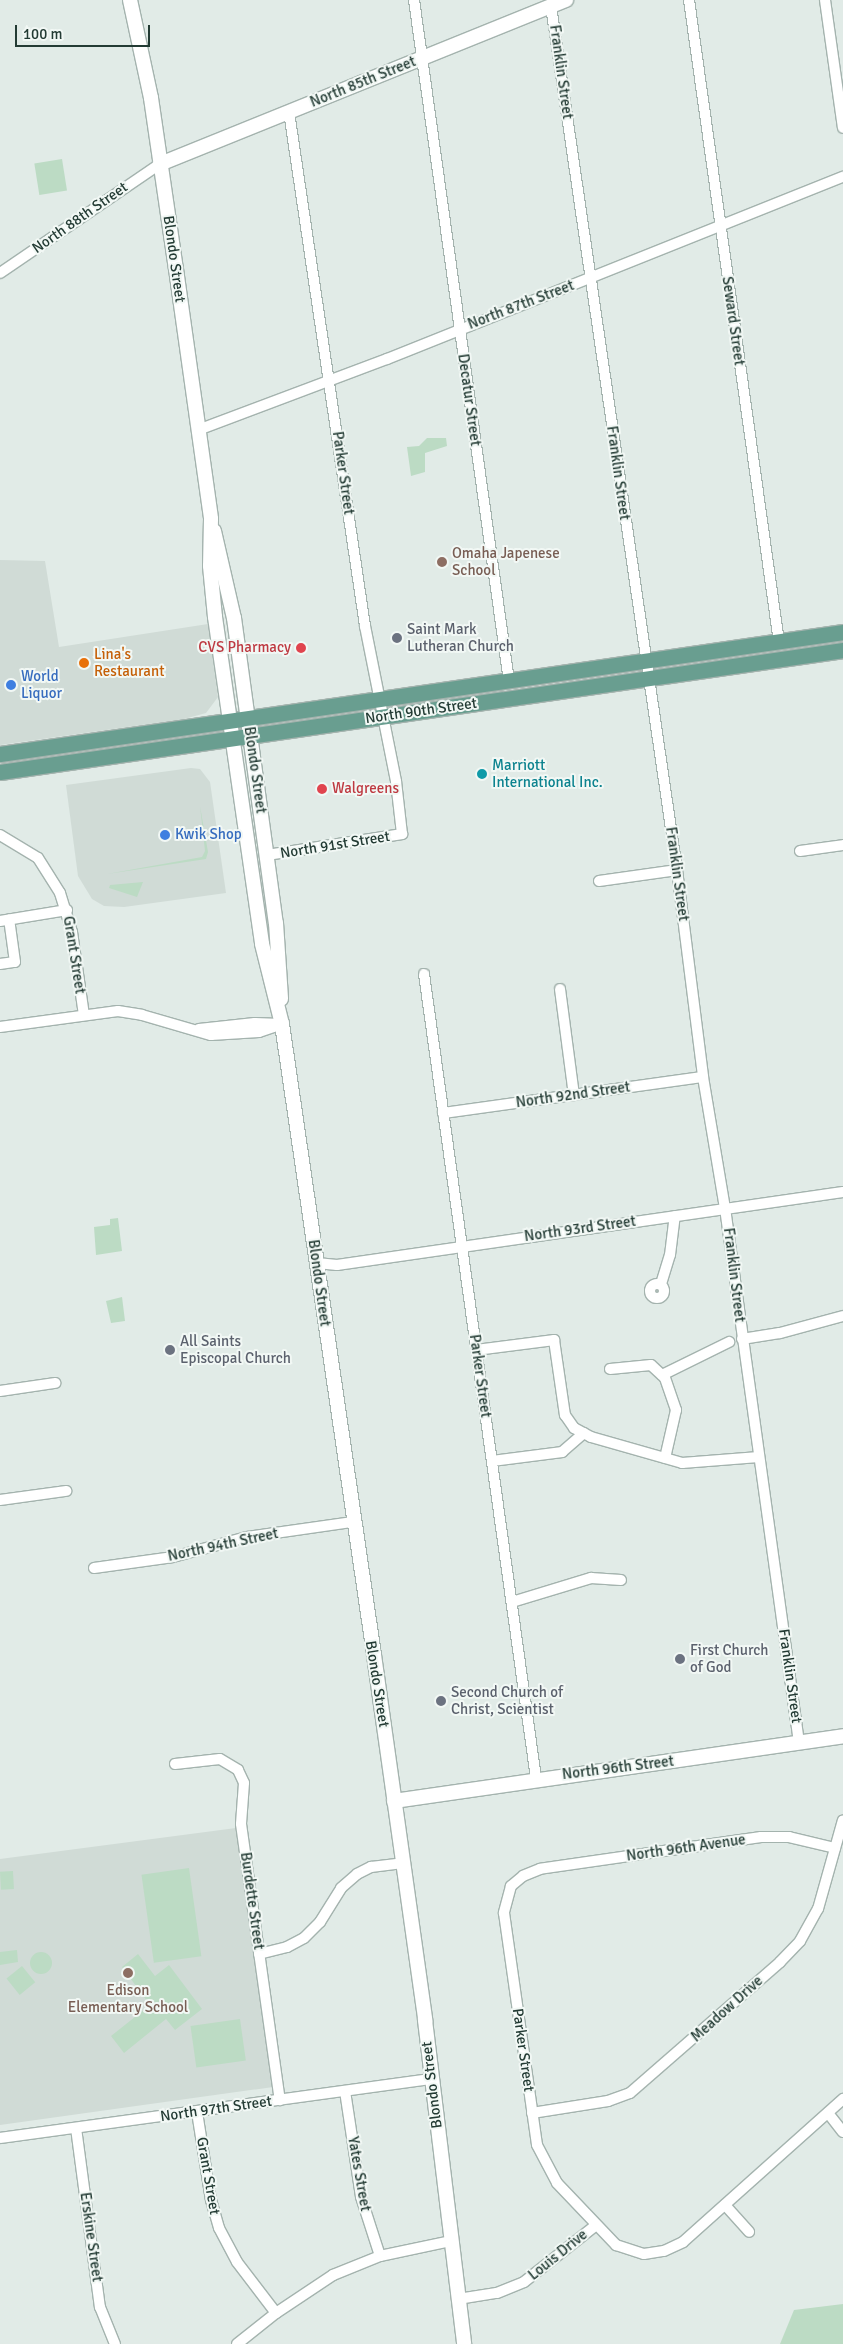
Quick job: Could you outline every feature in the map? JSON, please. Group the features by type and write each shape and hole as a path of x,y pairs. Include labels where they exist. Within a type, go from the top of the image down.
{"main road":[{"name":"Blondo Street","path":"130,0 160,164 211,519 229,585 277,931 282,1024 403,1863 464,2344"},
{"name":"North 85th Street","path":"160,164 566,0"},
{"name":"Blondo Street","path":"211,519 212,586 262,944 282,1024"},
{"name":"North 90th Street","path":"0,754 843,632"},
{"name":"North 90th Street","path":"0,772 843,650"},
{"name":"North 96th Street","path":"394,1801 536,1778 843,1736"}],"street":[{"name":"Decatur Street","path":"414,0 508,681"},
{"name":"Seward Street","path":"688,0 779,642"},
{"path":"826,0 843,128"},
{"name":"Franklin Street","path":"551,6 647,678 677,870 703,1077 725,1208 799,1743"},
{"name":"Parker Street","path":"289,112 364,626 396,781 402,834"},
{"name":"North 88th Street","path":"0,273 160,164"},
{"name":"North 87th Street","path":"198,430 329,381 843,177"},
{"name":"North 91st Street","path":"267,856 402,834"},
{"name":"Grant Street","path":"0,835 41,862 67,910 84,1015"},
{"path":"800,851 843,845"},
{"path":"599,881 677,870"},
{"path":"0,964 15,962 5,920 67,910"},
{"name":"Parker Street","path":"424,974 536,1778"},
{"path":"560,989 574,1095"},
{"path":"0,1027 84,1015 128,1012 192,1030 255,1023 282,1024"},
{"name":"North 92nd Street","path":"443,1113 703,1077"},
{"name":"North 93rd Street","path":"317,1263 337,1265 843,1192"},
{"path":"660,1284 670,1255 675,1216"},
{"path":"742,1339 780,1333 843,1316"},
{"path":"476,1350 554,1340 566,1415 574,1428 584,1433 665,1458 696,1464 759,1457"},
{"path":"662,1375 729,1342"},
{"path":"610,1369 651,1364 662,1375 676,1410 665,1458"},
{"path":"0,1390 54,1383"},
{"path":"492,1461 562,1452 584,1433"},
{"path":"0,1500 66,1490"},
{"name":"North 94th Street","path":"94,1568 172,1556 247,1537 353,1522"},
{"path":"512,1602 590,1578 621,1580"},
{"name":"Burdette Street","path":"175,1764 220,1759 233,1765 242,1776 245,1792 241,1824 280,2100"},
{"name":"Meadow Drive","path":"532,2113 608,2102 640,2087 800,1941 818,1909 843,1820"},
{"name":"North 96th Avenue","path":"535,1870 761,1837 789,1837 835,1848"},
{"path":"259,1954 287,1947 304,1938 320,1922 341,1888 357,1874 371,1867 403,1863"},
{"name":"Parker Street","path":"535,1870 512,1886 504,1913 537,2144 548,2169 595,2226"},
{"name":"North 97th Street","path":"0,2138 431,2079"},
{"name":"Yates Street","path":"346,2091 361,2197 380,2256"},
{"name":"Louis Drive","path":"458,2299 497,2293 524,2282 595,2226 623,2249 656,2253 683,2242 843,2100"},
{"name":"Grant Street","path":"197,2112 211,2200 218,2228 237,2262 276,2313"},
{"path":"828,2113 843,2132"},
{"name":"Erskine Street","path":"76,2128 100,2307 115,2344"},
{"path":"725,2206 749,2232"},
{"path":"238,2344 276,2313 333,2275 380,2256 451,2241"}],"shaded area":[{"path":"0,560 45,561 59,647 208,624 218,697 206,713 184,719 0,745"},
{"path":"191,768 200,769 210,782 226,893 124,907 104,906 92,899 78,876 66,785"},
{"name":"Edison Elementary School","path":"236,1828 273,2087 0,2125 0,1859"}],"green space":[{"path":"62,159 67,191 39,195 34,163"},
{"path":"427,438 446,438 447,446 425,453 425,472 411,476 407,447 419,446"},
{"path":"200,806 208,852 206,859 107,874 202,857 205,851"},
{"path":"143,882 137,897 109,888 110,885"},
{"path":"118,1218 122,1251 96,1255 94,1227 110,1225 110,1219"},
{"path":"122,1297 125,1321 111,1323 106,1301"},
{"path":"189,1868 201,1956 154,1963 141,1875"},
{"path":"13,1871 14,1889 1,1890 0,1872"},
{"path":"17,1950 18,1962 0,1965 0,1952"},
{"path":"41,1952 49,1955 52,1963 49,1971 41,1974 33,1971 30,1963 33,1955"},
{"path":"138,1954 155,1976 169,1965 202,2009 175,2030 166,2019 124,2053 111,2036 150,2005 122,1967"},
{"path":"22,1966 35,1982 20,1995 6,1979"},
{"path":"240,2019 246,2061 196,2068 190,2026"},
{"path":"843,2304 843,2344 780,2344 794,2310"}],"place":[{"name":"Omaha Japenese School","path":"442,562"},
{"name":"Saint Mark Lutheran Church","path":"397,638"},
{"name":"CVS Pharmacy","path":"301,648"},
{"name":"Lina's Restaurant","path":"84,663"},
{"name":"World Liquor","path":"11,685"},
{"name":"Marriott International Inc.","path":"482,774"},
{"name":"Walgreens","path":"322,789"},
{"name":"Kwik Shop","path":"165,835"},
{"name":"All Saints Episcopal Church","path":"170,1350"},
{"name":"First Church of God","path":"680,1659"},
{"name":"Second Church of Christ, Scientist","path":"441,1701"},
{"name":"Edison Elementary School","path":"128,1973"}]}
